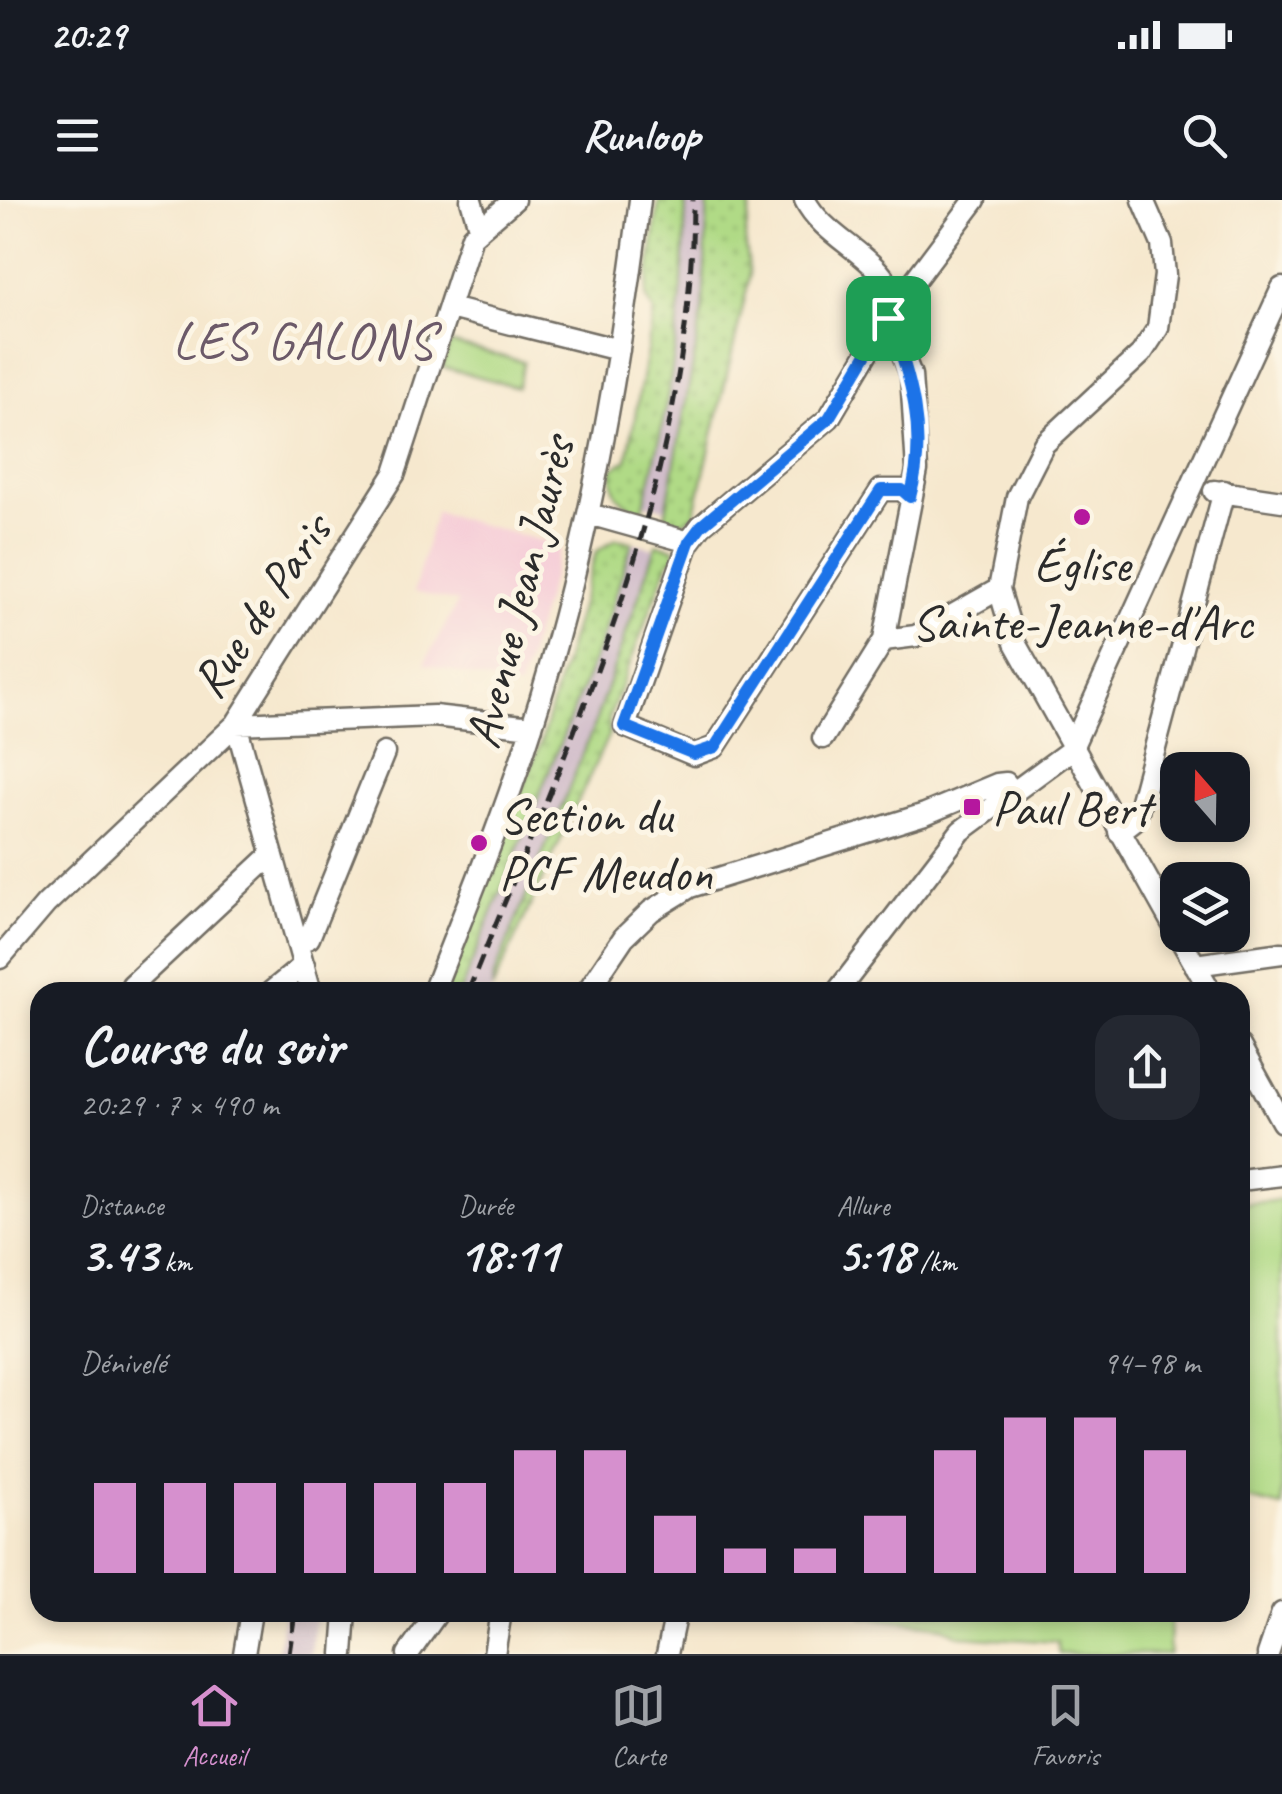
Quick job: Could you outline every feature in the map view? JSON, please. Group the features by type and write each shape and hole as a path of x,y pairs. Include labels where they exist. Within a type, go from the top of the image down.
{"street":[{"path":"471,200 479,227 514,200"},
{"name":"Avenue Jean Jaurès","path":"437,982 532,727 589,514 619,350 640,200"},
{"path":"805,200 809,209 894,292 892,311 911,375 915,405 917,470 884,640 823,738"},
{"path":"910,497 902,490 881,490 715,747 694,754 624,726 689,542 701,526 829,418 892,311 975,200"},
{"path":"1143,200 1162,244 1165,275 1158,328 1141,354 1044,444 1018,497 999,589 1015,642 1071,750 1160,903"},
{"name":"Rue de Paris","path":"0,958 46,904 236,724 396,473 472,236 479,227"},
{"path":"845,982 961,830 1071,750 1282,288"},
{"path":"450,308 619,350"},
{"path":"1192,490 1282,501"},
{"path":"1118,832 1136,820 1224,491"},
{"path":"589,514 689,542"},
{"path":"884,640 916,636 999,589"},
{"path":"309,982 270,856 236,724 434,716 532,727"},
{"path":"297,944 309,938 384,753"},
{"path":"594,982 624,937 651,911 690,887 925,814 997,784 1006,783 1012,792"},
{"path":"135,982 270,856"},
{"path":"1188,952 1205,982"},
{"path":"1195,965 1282,952"},
{"path":"283,982 304,965"},
{"path":"1250,1064 1282,1122"},
{"path":"1250,1179 1282,1175"},
{"path":"1268,1654 1282,1613"},
{"path":"244,1654 250,1622"},
{"path":"343,1654 345,1622"},
{"path":"408,1654 431,1622"},
{"path":"494,1654 499,1622"},
{"path":"667,1654 674,1622"}],"shaded area":[{"path":"677,200 724,200 687,514 633,501"},
{"path":"435,512 561,546 519,688 424,664 458,602 414,592"},
{"path":"627,541 662,550 610,698 495,982 462,982"},
{"path":"282,1622 315,1622 311,1654 278,1654"}],"green space":[{"path":"659,200 686,200 685,240 668,397 642,512 618,496 612,469 627,460 654,313 646,296"},
{"path":"708,200 752,200 745,237 750,276 694,516 672,526 664,522 703,309"},
{"path":"450,343 524,362 517,387 442,367"},
{"path":"616,539 632,542 600,644 464,982 446,982 541,742 596,552"},
{"path":"657,544 674,548 675,560 670,559 609,718 609,734 493,982 493,978 593,728"},
{"path":"1282,1200 1282,1507 1250,1499 1250,1203"},
{"path":"903,1622 1170,1622 1169,1654 1059,1654 1057,1642 959,1636 943,1627"}],"railway":[{"path":"472,982 585,703 649,509 672,409 687,306 693,200"},
{"path":"289,1654 294,1622"}],"place":[{"name":"Église Sainte-Jeanne-d'Arc","path":"1082,517"},
{"name":"Paul Bert","path":"972,807"},
{"name":"Section du PCF Meudon","path":"479,843"}],"district":[{"name":"LES GALONS","path":"304,340"}],"route":[{"path":"888,318 911,375 915,405 917,470 910,497 902,490 881,490 715,747 694,754 624,726 689,542 701,526 829,418 888,318"}]}
